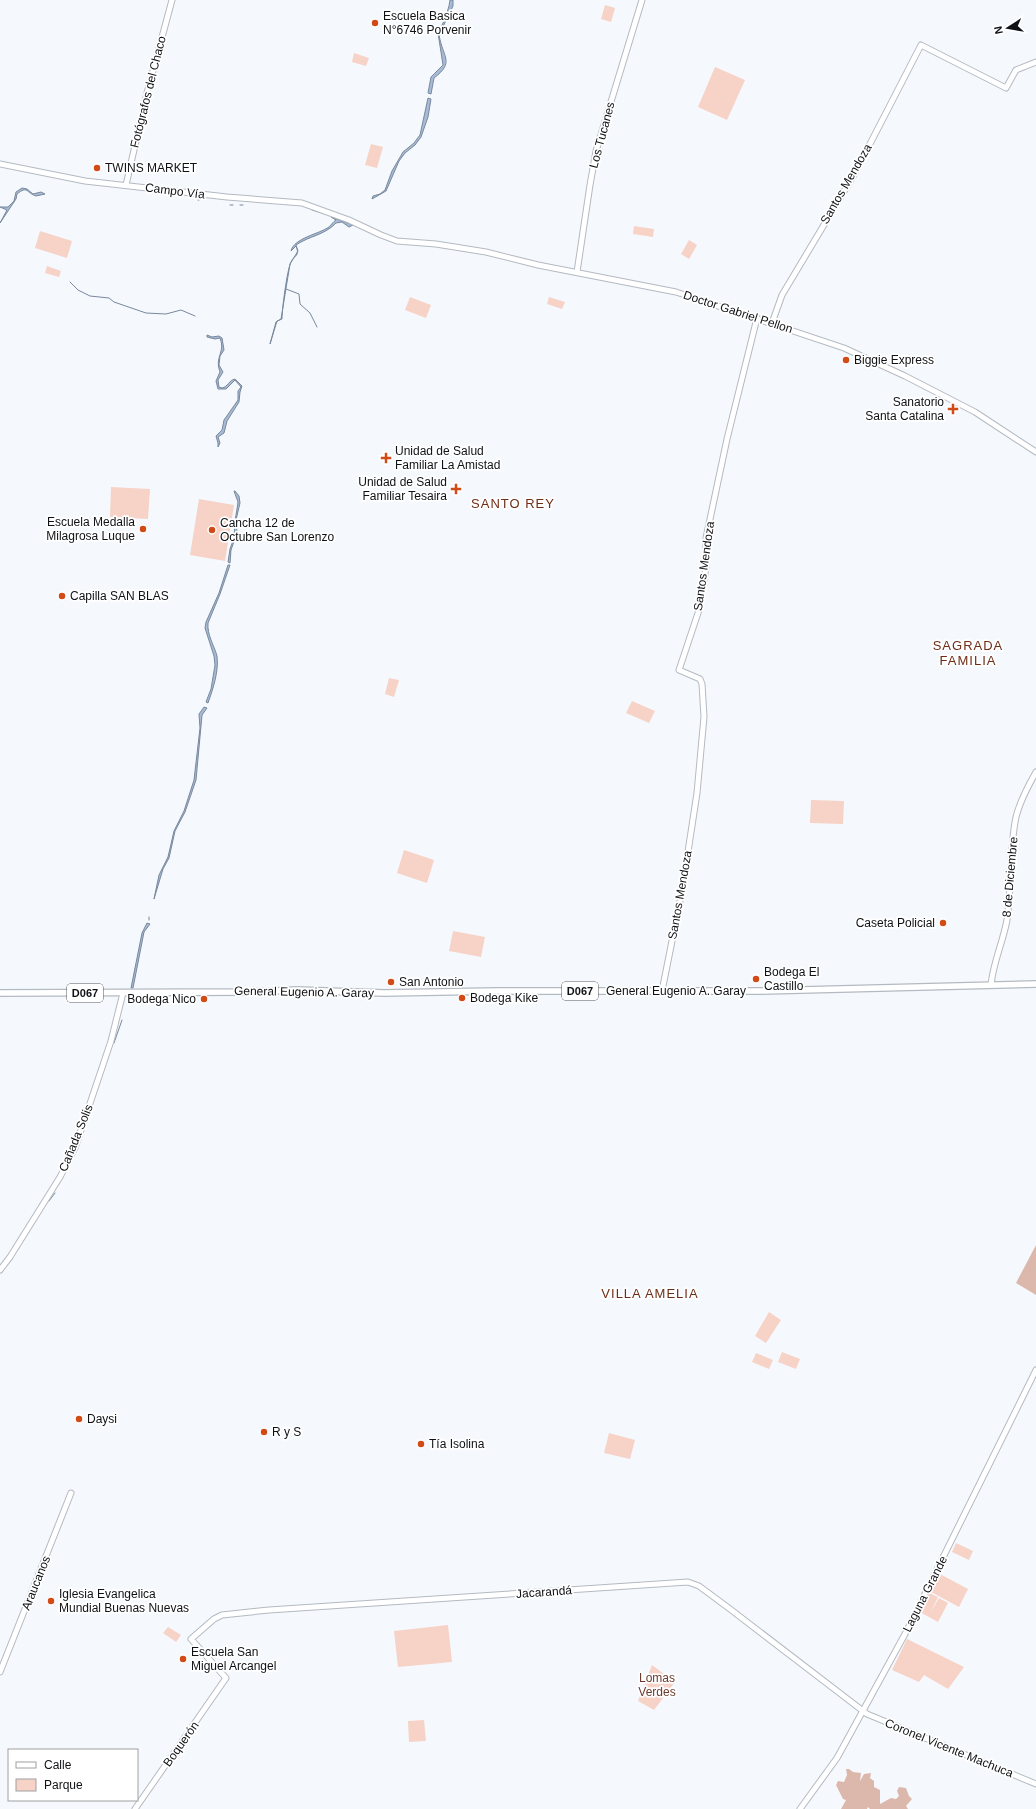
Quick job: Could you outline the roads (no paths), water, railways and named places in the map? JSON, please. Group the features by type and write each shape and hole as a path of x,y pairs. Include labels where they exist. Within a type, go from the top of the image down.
{"main road":[{"name":"General Eugenio A. Garay","path":"123,993 297,990 384,993 662,991 1036,984"},
{"name":"D067","path":"0,993 123,993"}],"street":[{"name":"Fotógrafos del Chaco","path":"126,185 147,93 172,0"},
{"name":"Los Tucanes","path":"577,272 596,151 642,0"},
{"name":"Santos Mendoza","path":"772,323 782,295 855,173 921,45 1006,88 1016,70 1036,62"},
{"name":"Campo Vía","path":"0,164 68,178 227,197 297,202 357,223"},
{"name":"Doctor Gabriel Pellon","path":"357,223 397,241 436,244 482,252 676,292 772,323 844,348 905,376 976,412 1036,452"},
{"name":"Santos Mendoza","path":"662,991 690,842 704,717 702,684 700,679 679,670 699,610 706,567 706,538 727,439 757,318"},
{"name":"8 de Diciembre","path":"991,985 1006,921 1016,817 1036,772"},
{"name":"Cañada Solis","path":"0,1270 10,1257 60,1177 75,1148 111,1041 123,993"},
{"name":"Laguna Grande","path":"800,1809 836,1758 863,1710 946,1554 1036,1370"},
{"name":"Araucanos","path":"0,1672 71,1493"},
{"name":"Jacarandá","path":"226,1678 192,1639 214,1619 231,1613 688,1582 699,1586 863,1710"},
{"name":"Boquerón","path":"134,1809 226,1678"},
{"name":"Coronel Vicente Machuca","path":"863,1710 867,1714 877,1719 1036,1784"}],"water":[{"path":"450,0 453,0 453,6 439,35 446,63 440,73 434,78 431,94 428,93 431,77 443,65 438,33 445,19"},
{"path":"428,98 431,99 428,117 421,137 399,161 386,191 372,199 373,196 380,194 385,190 392,171 403,152 414,143 420,135"},
{"path":"22,188 27,189 33,194 41,192 45,194 36,196 33,195 27,190 21,191 17,194 16,199 0,223 7,210 0,207 8,207 14,201 16,192"},
{"path":"331,217 353,225 349,227 342,222 336,223 322,233 306,239 296,245 297,248 296,246 291,251 297,243 329,227 336,220"},
{"path":"290,266 283,309 286,281"},
{"path":"207,335 212,337 219,336 222,338 224,350 220,356 219,365 223,372 218,380 219,387 224,387 235,379 242,386 239,402 227,421 224,433 218,437 220,443 218,447 216,436 222,430 224,420 238,400 238,391 241,387 235,380 226,389 218,389 216,381 220,372 218,362 222,347 220,338 215,339 207,337"},
{"path":"234,491 239,496 240,503 236,520 237,533 231,550 230,563 228,562 230,549 234,538 235,521 238,502"},
{"path":"228,565 230,565 208,623 211,640 217,656 217,668 208,703 206,702 211,689 215,665 214,656 205,628"},
{"path":"204,707 207,708 202,715 196,780 185,812 175,831 169,858 163,869 154,899 159,875 168,857 174,831 184,811 194,780 200,728 199,714"},
{"path":"147,923 150,924 144,932 133,988 131,988 142,933"}],"waterway":[{"path":"312,210 322,213"},
{"path":"70,282 78,290 90,296 109,298 114,302 146,313 166,314 181,310 195,316"},
{"path":"286,289 299,294 300,304 310,313 317,327"},
{"path":"114,1043 122,1020"},
{"path":"49,1201 55,1193"}],"place":[{"name":"Escuela Basica N°6746 Porvenir","path":"375,23"},
{"name":"TWINS MARKET","path":"97,168"},
{"name":"Biggie Express","path":"846,360"},
{"name":"Sanatorio Santa Catalina","path":"953,409"},
{"name":"Unidad de Salud Familiar La Amistad","path":"386,458"},
{"name":"Unidad de Salud Familiar Tesaira","path":"456,489"},
{"name":"Escuela Medalla Milagrosa Luque","path":"143,529"},
{"name":"Cancha 12 de Octubre San Lorenzo","path":"212,530"},
{"name":"Capilla SAN BLAS","path":"62,596"},
{"name":"Caseta Policial","path":"943,923"},
{"name":"Bodega El Castillo","path":"756,979"},
{"name":"San Antonio","path":"391,982"},
{"name":"Bodega Kike","path":"462,998"},
{"name":"Bodega Nico","path":"204,999"},
{"name":"Daysi","path":"79,1419"},
{"name":"R y S","path":"264,1432"},
{"name":"Tía Isolina","path":"421,1444"},
{"name":"Iglesia Evangelica Mundial Buenas Nuevas","path":"51,1601"},
{"name":"Escuela San Miguel Arcangel","path":"183,1659"}],"district":[{"name":"SANTO REY","path":"513,503"},
{"name":"SAGRADA FAMILIA","path":"968,652"},
{"name":"VILLA AMELIA","path":"650,1293"}],"park label":[{"name":"Lomas Verdes","path":"657,1685"}]}
